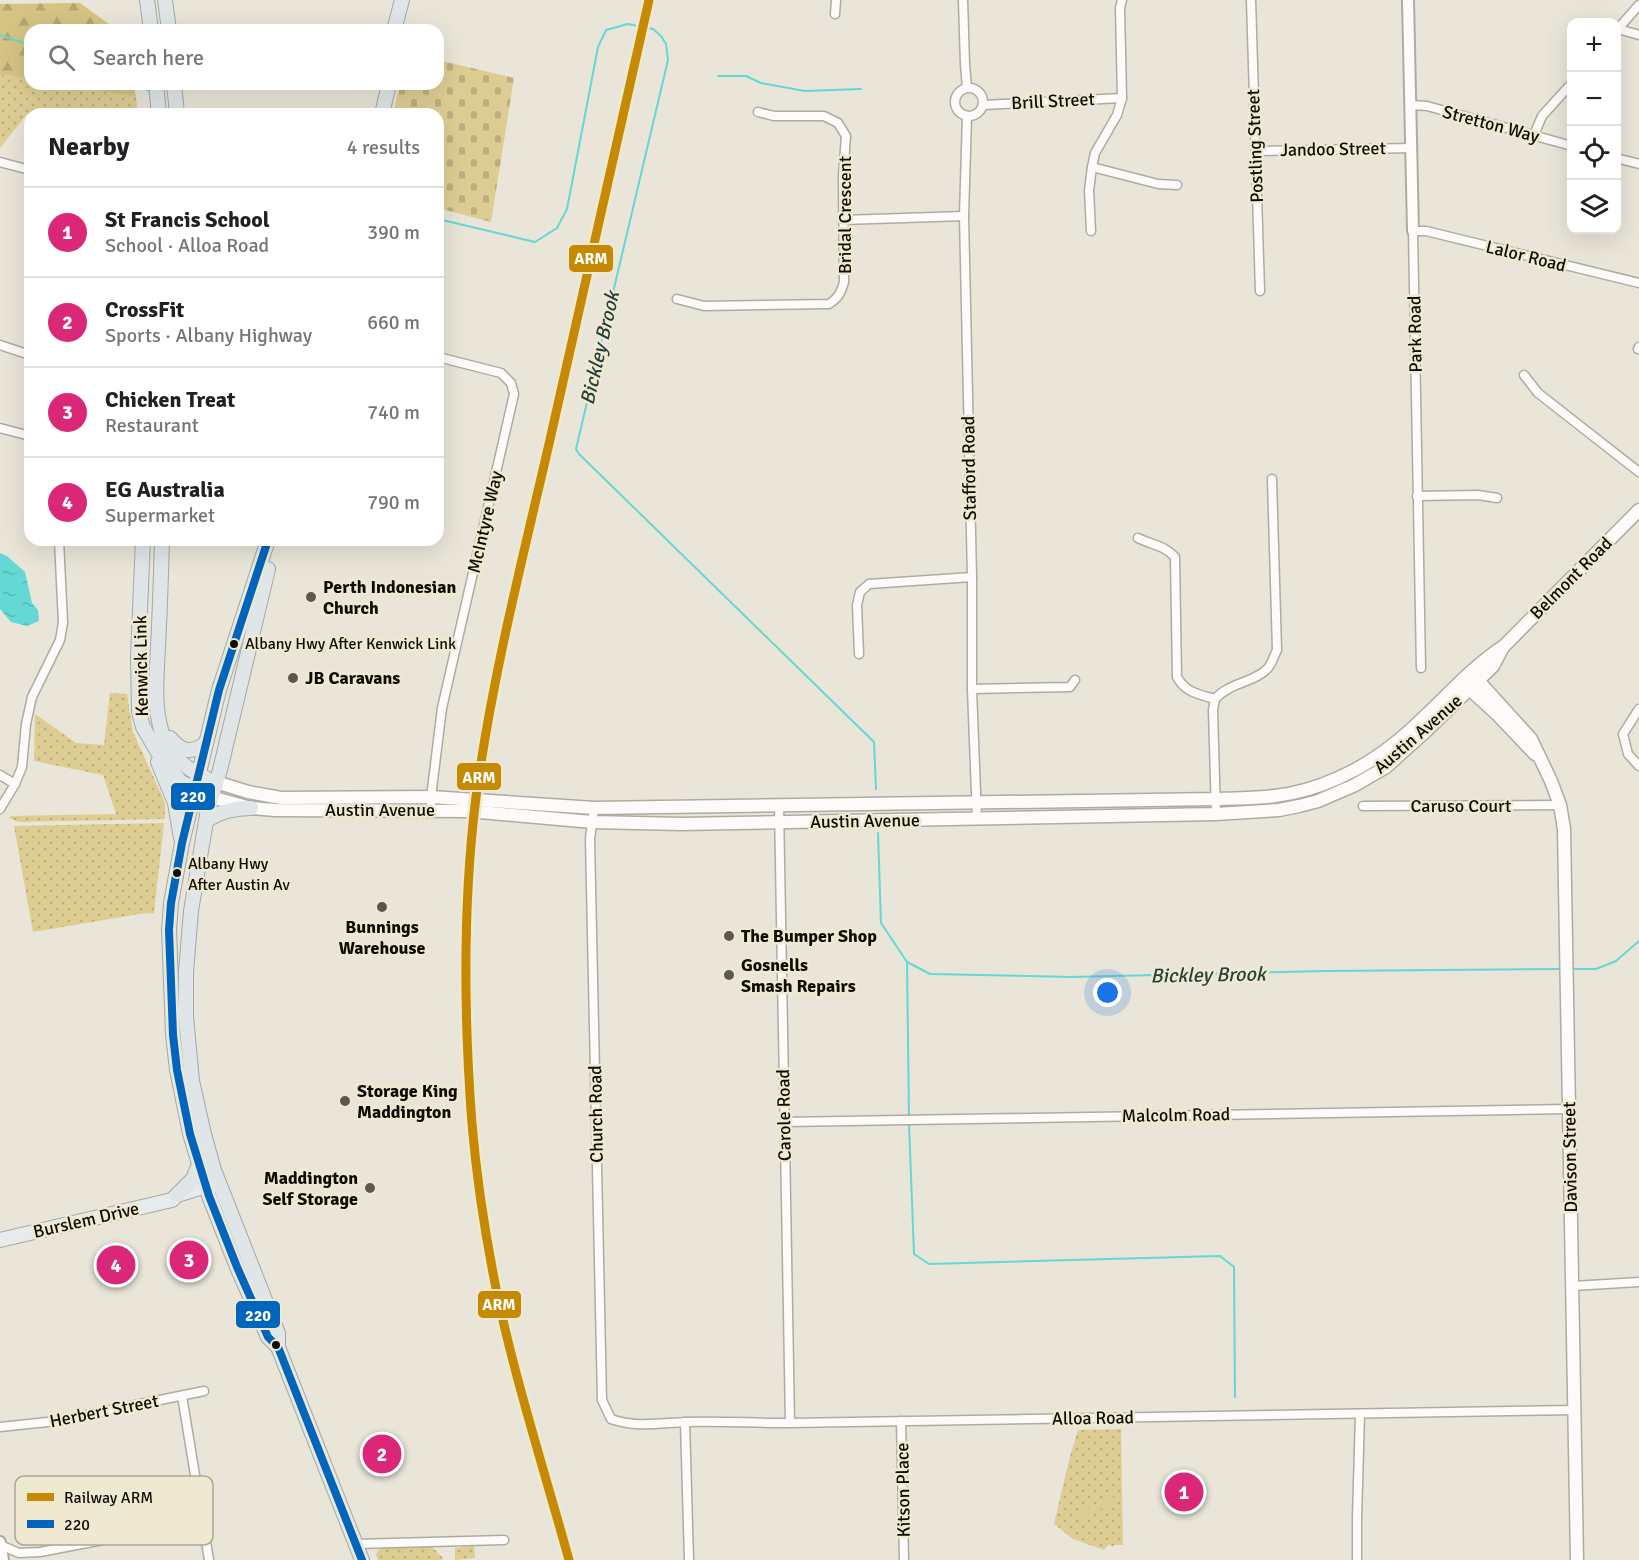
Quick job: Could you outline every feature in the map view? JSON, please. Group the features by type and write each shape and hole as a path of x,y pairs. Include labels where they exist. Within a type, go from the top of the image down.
{"highway":[{"path":"147,0 150,24"},
{"path":"165,0 168,24"},
{"path":"396,24 402,0"},
{"path":"404,24 410,0"},
{"path":"157,90 158,108"},
{"path":"175,90 176,108"},
{"path":"375,108 380,90"},
{"path":"383,108 388,90"},
{"name":"Kenwick Link","path":"143,546 138,681 139,712 143,728 163,761 181,782 212,797"},
{"name":"Kenwick Link","path":"162,546 157,677 159,723 163,736 176,757 198,775 216,782"},
{"path":"266,546 219,690 182,843 171,903 169,930 171,990 177,1070 190,1134 199,1164 214,1189 278,1333 278,1347 362,1560"},
{"path":"214,1189 192,1081 186,1017 186,972 191,911 212,797 275,546"},
{"path":"159,723 179,748 194,750 206,743"},
{"path":"143,728 175,803 182,843"},
{"path":"207,820 229,810 251,808"},
{"path":"174,1197 193,1179 199,1164"}],"main road":[{"name":"Belmont Road","path":"1470,681 1493,666 1504,646 1639,510"},
{"name":"Austin Avenue","path":"216,782 248,792 281,798 431,797 594,808 1216,799 1274,796 1299,792 1332,781 1361,766 1396,743 1470,681"},
{"name":"Austin Avenue","path":"212,797 251,808 470,811 592,822 682,824 1216,814 1279,810 1318,801 1355,785 1386,767 1470,681"},
{"name":"Davison Street","path":"1470,681 1498,715 1540,759 1560,805 1564,829 1577,1560"},
{"name":"Burslem Drive","path":"0,1240 214,1189"}],"street":[{"path":"835,14 836,0"},
{"name":"Stafford Road","path":"963,0 967,88 957,94 955,105 960,113 968,116 964,216 972,577 972,689 977,819"},
{"path":"1091,231 1089,190 1095,153 1117,115 1122,98 1120,8 1122,0"},
{"name":"Postling Street","path":"1251,0 1260,291"},
{"name":"Park Road","path":"1408,0 1421,668"},
{"path":"1621,25 1639,5"},
{"path":"1621,31 1639,36"},
{"path":"967,88 979,93 983,105 977,114 968,116"},
{"path":"1534,135 1542,116 1567,88"},
{"name":"Brill Street","path":"983,105 1122,98"},
{"name":"Stretton Way","path":"1411,105 1427,106 1567,145"},
{"name":"Bridal Crescent","path":"677,299 704,306 829,304 841,293 844,282 843,176 846,136 838,123 824,116 774,116 758,112"},
{"name":"Jandoo Street","path":"1256,151 1412,148"},
{"path":"1621,159 1639,164"},
{"path":"0,162 24,168"},
{"path":"1092,167 1158,184 1177,185"},
{"path":"843,220 964,216"},
{"name":"Lalor Road","path":"1413,231 1426,231 1639,283"},
{"path":"0,345 24,353"},
{"name":"McIntyre Way","path":"431,810 442,708 514,394 511,383 501,373 444,359"},
{"path":"1524,375 1538,393 1639,472"},
{"path":"0,428 24,434"},
{"path":"1216,814 1213,710 1215,699 1223,690 1262,673 1269,667 1277,650 1272,479"},
{"path":"1417,496 1478,495 1497,498"},
{"path":"1138,538 1149,544 1166,547 1175,557 1177,677 1182,686 1190,691 1215,699"},
{"path":"0,809 22,767 30,701 60,640 63,623 59,546"},
{"path":"859,654 857,605 860,592 869,584 972,577"},
{"path":"972,689 1070,687 1075,680"},
{"path":"1639,709 1623,734 1628,754 1639,766"},
{"path":"0,776 15,784"},
{"name":"Caruso Court","path":"1363,806 1560,805"},
{"name":"Carole Road","path":"779,806 790,1423"},
{"name":"Church Road","path":"594,808 590,839 602,1400 611,1419"},
{"name":"Malcolm Road","path":"784,1122 1569,1109"},
{"path":"1573,1286 1639,1282"},
{"name":"Herbert Street","path":"2,1429 57,1421 204,1391"},
{"path":"182,1396 195,1476"},
{"name":"Alloa Road","path":"611,1419 641,1425 685,1422 790,1423 1575,1410"},
{"path":"1358,1560 1360,1414"},
{"name":"Kitson Place","path":"901,1421 904,1560"},
{"path":"685,1422 689,1560"},
{"path":"356,1544 504,1540"},
{"path":"0,1543 19,1553 40,1552 77,1545"},
{"path":"0,1543 3,1560"},
{"path":"206,1545 209,1560"},
{"path":"22,1560 40,1552"}],"green space":[{"path":"80,3 109,24 24,24 24,78 0,74 0,4"},
{"path":"444,61 514,78 491,222 444,210 444,108 394,108 399,90 444,90"},
{"path":"0,74 24,78 24,90 96,90 136,97 137,108 24,108 24,118 0,148"},
{"path":"96,90 134,90 136,97"},
{"path":"110,693 127,694 133,732 163,798 165,819 19,822 9,818 11,816 116,814 103,775 34,761 35,714 76,743 104,745"},
{"path":"164,823 154,913 33,932 14,826"},
{"path":"1121,1429 1123,1545 1112,1547 1109,1544 1104,1550 1073,1539 1054,1524 1078,1430"},
{"path":"1112,1495 1115,1500 1082,1521 1078,1515"},
{"path":"431,1546 443,1560 378,1560 376,1555 378,1550 383,1548"},
{"path":"474,1546 475,1558 455,1560 455,1548"}],"water":[{"path":"0,553 7,556 25,572 32,603 38,610 39,621 27,626 11,622 0,609"}],"waterway":[{"name":"Bickley Brook","path":"444,220 535,242 557,228 567,209 598,47 606,30 628,24 653,29 661,36 666,44 668,60 576,449 874,742 876,789"},
{"name":"Bickley Brook","path":"0,35 24,43"},
{"path":"718,76 746,76 761,83 805,91 861,89"},
{"name":"Bickley Brook","path":"147,90 152,93"},
{"name":"Bickley Brook","path":"878,833 881,923 907,962 930,974 1071,977 1327,971 1562,969"},
{"name":"Bickley Brook","path":"1571,969 1596,969 1616,961 1639,941"},
{"path":"907,962 909,1118"},
{"path":"909,1124 914,1254 929,1264 1220,1256 1234,1267 1235,1397"}],"rail line":[{"name":"ARM","path":"569,1560 522,1397 494,1276 482,1211 472,1124 467,1043 466,960 469,877 476,797 499,664 649,0"}],"transit line":[{"name":"220","path":"266,546 219,690 182,843 171,903 169,930 173,1035 177,1070 190,1134 209,1196 268,1337 278,1347 362,1560"}],"place":[{"name":"Perth Indonesian Church","path":"311,597"},
{"name":"Albany Hwy After Kenwick Link","path":"234,644"},
{"name":"JB Caravans","path":"293,678"},
{"name":"Albany Hwy After Austin Av","path":"177,873"},
{"name":"Bunnings Warehouse","path":"382,907"},
{"name":"The Bumper Shop","path":"729,936"},
{"name":"Gosnells Smash Repairs","path":"729,975"},
{"name":"Storage King Maddington","path":"345,1101"},
{"name":"Maddington Self Storage","path":"370,1188"},
{"name":"Chicken Treat","path":"189,1260"},
{"name":"EG Australia","path":"116,1265"},
{"name":"CrossFit","path":"382,1454"},
{"name":"St Francis School","path":"1184,1492"}]}
